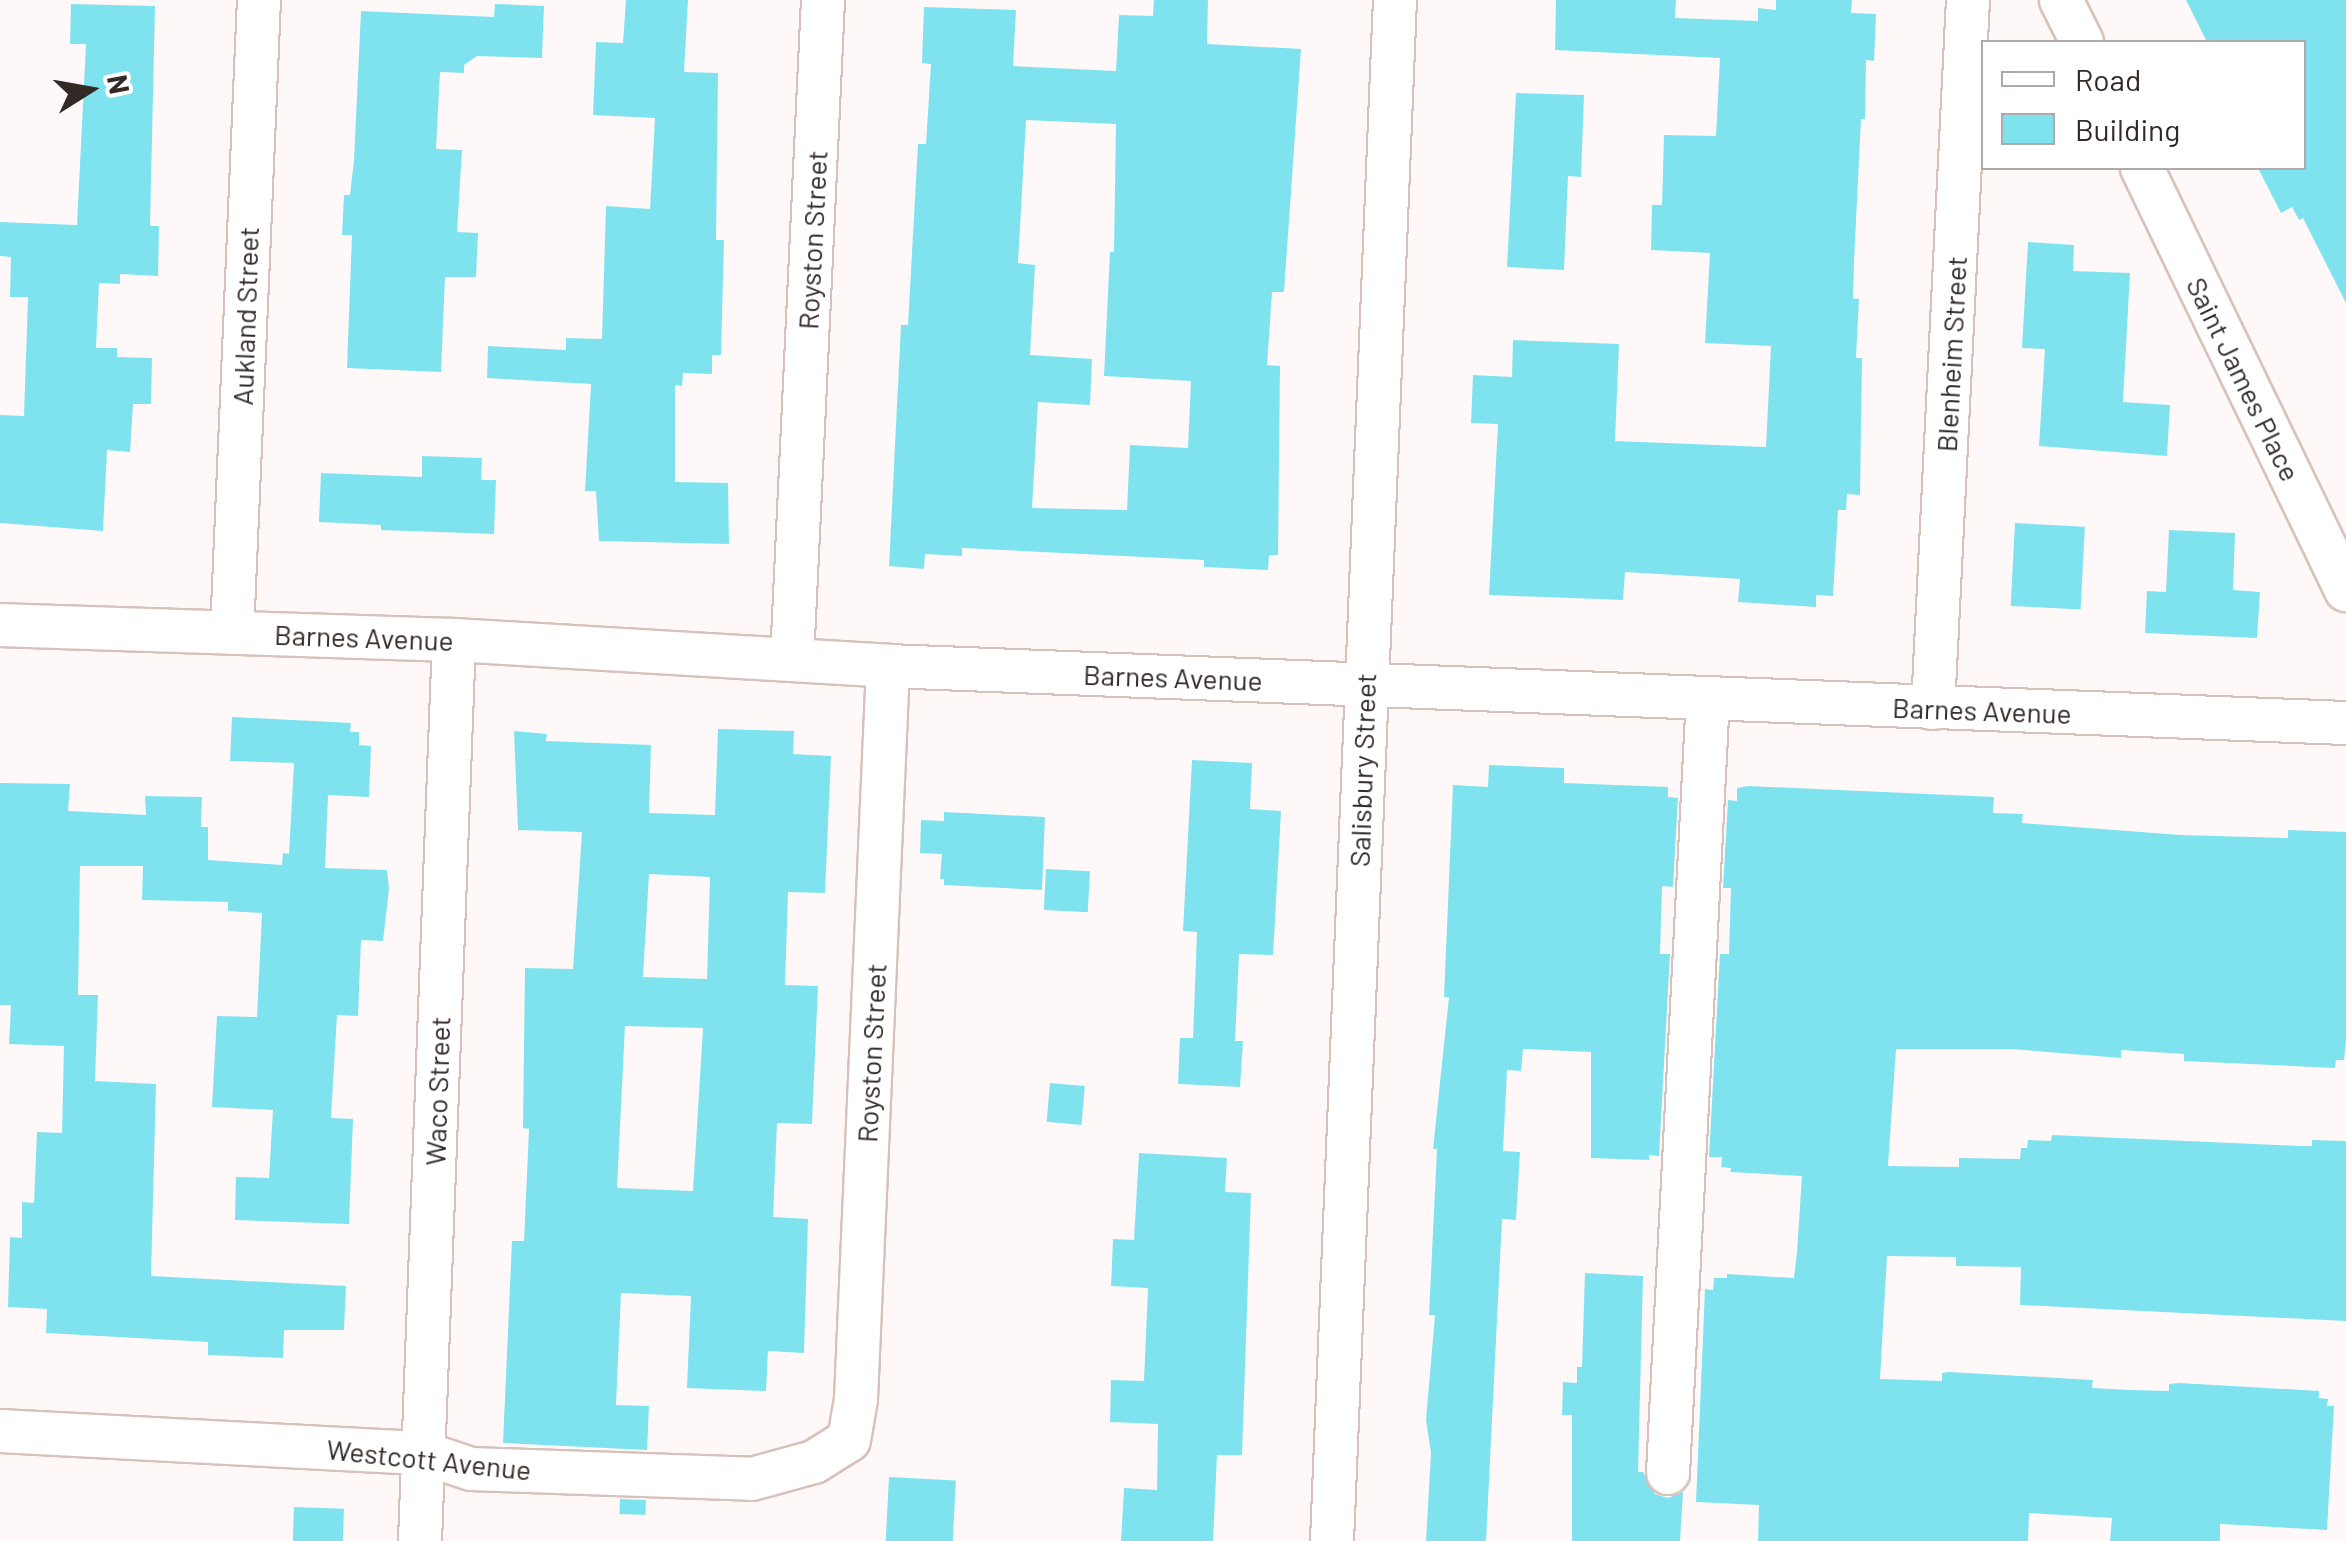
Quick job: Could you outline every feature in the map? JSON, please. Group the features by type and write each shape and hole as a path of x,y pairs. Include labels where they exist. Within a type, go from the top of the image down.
{"street":[{"name":"Aukland Street","path":"232,633 259,0"},
{"name":"Royston Street","path":"792,660 823,0"},
{"name":"Salisbury Street","path":"1332,1541 1395,0"},
{"name":"Blenheim Street","path":"1934,708 1968,0"},
{"path":"2062,0 2081,40"},
{"name":"Saint James Place","path":"2143,170 2346,590"},
{"name":"Barnes Avenue","path":"0,625 454,640 888,666 2346,723"},
{"name":"Waco Street","path":"420,1541 454,640"},
{"name":"Royston Street","path":"849,1440 856,1398 888,666"},
{"path":"1668,1472 1708,698"},
{"name":"Westcott Avenue","path":"0,1431 422,1453 470,1469 752,1479 814,1462 849,1440"}],"building":[{"path":"626,0 688,0 684,72 718,73 716,240 724,240 721,355 712,355 712,374 683,373 682,386 675,385 675,482 728,483 729,544 599,541 596,491 585,491 591,384 487,378 488,346 566,350 566,338 602,339 606,206 650,209 655,118 593,115 596,42 623,43"},
{"path":"1154,0 1208,0 1207,44 1301,49 1284,292 1272,292 1267,365 1280,366 1278,555 1269,555 1268,570 1204,567 1204,560 962,548 962,556 925,554 924,569 889,566 901,325 908,325 918,144 926,144 931,64 922,63 924,7 1016,10 1013,66 1116,71 1119,15 1153,16","holes":["1026,120 1116,124 1114,252 1110,252 1104,376 1191,381 1188,448 1130,445 1127,510 1032,508 1038,402 1090,405 1092,359 1030,355 1035,265 1018,263"]},
{"path":"1556,0 1676,0 1675,18 1758,21 1758,8 1776,10 1776,0 1852,0 1851,13 1876,14 1874,61 1866,60 1854,261 1853,299 1859,299 1856,358 1862,358 1860,495 1847,494 1846,510 1838,510 1833,596 1816,595 1816,607 1738,602 1740,579 1625,572 1623,600 1489,595 1498,424 1471,423 1473,375 1512,377 1513,340 1619,344 1615,441 1766,447 1771,346 1705,343 1710,253 1651,250 1652,205 1662,205 1664,135 1716,136 1720,58 1555,50"},
{"path":"2186,0 2346,0 2346,303 2303,218 2299,220 2292,207 2281,213 2259,170 2306,170 2306,40 2206,40"},
{"path":"71,4 155,6 150,226 159,226 158,276 120,274 120,284 99,283 96,348 117,348 117,357 152,358 151,404 133,404 130,452 107,450 103,531 0,523 0,415 24,416 28,297 10,297 11,257 0,256 0,222 77,225 86,44 70,44"},
{"path":"495,4 544,6 542,58 477,56 464,65 464,73 440,72 436,149 462,150 457,232 478,233 476,277 445,277 441,372 347,368 352,235 342,235 344,195 350,195 354,160 361,11 494,17"},
{"path":"1516,93 1584,95 1581,177 1568,176 1564,270 1507,267"},
{"path":"2028,242 2074,245 2073,271 2130,273 2123,402 2170,405 2167,456 2039,446 2045,349 2022,348"},
{"path":"422,456 482,458 481,480 496,480 494,534 381,530 381,525 319,522 321,473 422,477"},
{"path":"2015,523 2085,527 2081,610 2011,606"},
{"path":"2169,530 2235,533 2233,590 2260,592 2257,638 2145,633 2147,591 2166,592"},
{"path":"232,717 351,723 350,732 359,732 359,745 371,746 369,797 328,795 325,868 387,870 389,889 383,941 361,940 358,1016 337,1015 331,1118 353,1119 349,1224 235,1220 236,1177 269,1178 273,1110 212,1107 217,1016 257,1017 262,913 228,911 228,902 142,900 143,866 80,866 78,995 98,995 95,1081 156,1084 151,1276 346,1286 344,1330 284,1330 283,1358 208,1355 208,1342 46,1333 47,1309 8,1307 10,1237 22,1238 22,1202 34,1203 37,1132 62,1133 64,1046 9,1044 11,1005 0,1005 0,783 70,784 68,811 146,815 145,796 202,797 201,827 208,827 208,860 282,865 283,853 289,854 294,763 230,761"},
{"path":"718,729 794,731 793,754 831,756 825,893 788,892 785,985 818,986 812,1124 777,1123 773,1217 808,1219 804,1353 768,1351 766,1391 687,1388 691,1296 621,1293 616,1405 649,1406 647,1450 503,1443 512,1241 524,1241 529,1129 523,1128 525,968 573,969 582,832 518,830 514,731 547,734 546,741 651,745 649,813 715,815","holes":["649,874 710,877 707,979 643,977","625,1026 703,1028 693,1191 617,1188"]},
{"path":"1192,760 1252,763 1250,809 1281,811 1273,955 1239,954 1235,1041 1243,1041 1240,1087 1178,1084 1180,1038 1193,1038 1197,932 1183,931"},
{"path":"1489,765 1564,768 1564,783 1668,787 1668,797 1678,798 1673,887 1662,886 1660,954 1670,954 1659,1156 1649,1155 1649,1160 1591,1158 1591,1052 1523,1049 1521,1071 1507,1070 1503,1151 1520,1152 1516,1220 1502,1219 1486,1541 1426,1541 1431,1453 1426,1420 1435,1315 1429,1315 1437,1149 1433,1149 1449,997 1444,997 1453,785 1488,787"},
{"path":"1737,788 1994,797 1993,813 2023,814 2022,823 2180,835 2288,838 2288,830 2346,832 2346,1041 2344,1060 2336,1060 2335,1068 2184,1061 2184,1054 2121,1050 2121,1058 2012,1049 1896,1049 1888,1166 1959,1167 1959,1158 2020,1159 2021,1148 2027,1148 2028,1140 2051,1141 2052,1135 2301,1146 2312,1146 2312,1140 2346,1141 2346,1321 2020,1305 2021,1267 1956,1266 1956,1257 1887,1256 1880,1379 1942,1381 1942,1373 1949,1372 2093,1380 2092,1388 2130,1390 2169,1391 2169,1384 2179,1383 2319,1391 2319,1398 2328,1399 2327,1406 2334,1406 2327,1530 2220,1524 2220,1541 2110,1541 2112,1518 2029,1513 2028,1541 1758,1541 1759,1505 1696,1502 1705,1289 1713,1290 1714,1278 1727,1278 1727,1274 1794,1278 1797,1252 1802,1176 1730,1172 1731,1168 1721,1167 1722,1157 1709,1157 1720,954 1729,954 1731,888 1723,888 1728,800 1737,801"},
{"path":"944,812 1045,817 1042,890 944,885 944,879 940,879 942,854 920,853 921,820 944,821"},
{"path":"1046,869 1090,871 1088,912 1044,910"},
{"path":"1050,1083 1085,1086 1081,1125 1047,1122"},
{"path":"1139,1153 1227,1158 1225,1192 1251,1193 1242,1455 1217,1455 1213,1541 1121,1541 1124,1488 1157,1490 1158,1424 1110,1422 1111,1380 1144,1381 1148,1288 1111,1286 1113,1239 1134,1240"},
{"path":"1585,1273 1643,1276 1638,1472 1643,1472 1655,1494 1668,1498 1683,1492 1680,1541 1572,1541 1572,1415 1562,1415 1563,1382 1577,1383 1577,1367 1582,1367"},
{"path":"889,1477 956,1481 953,1541 886,1541"},
{"path":"620,1499 646,1500 645,1515 619,1514"},
{"path":"294,1507 344,1509 343,1541 293,1541"}]}
